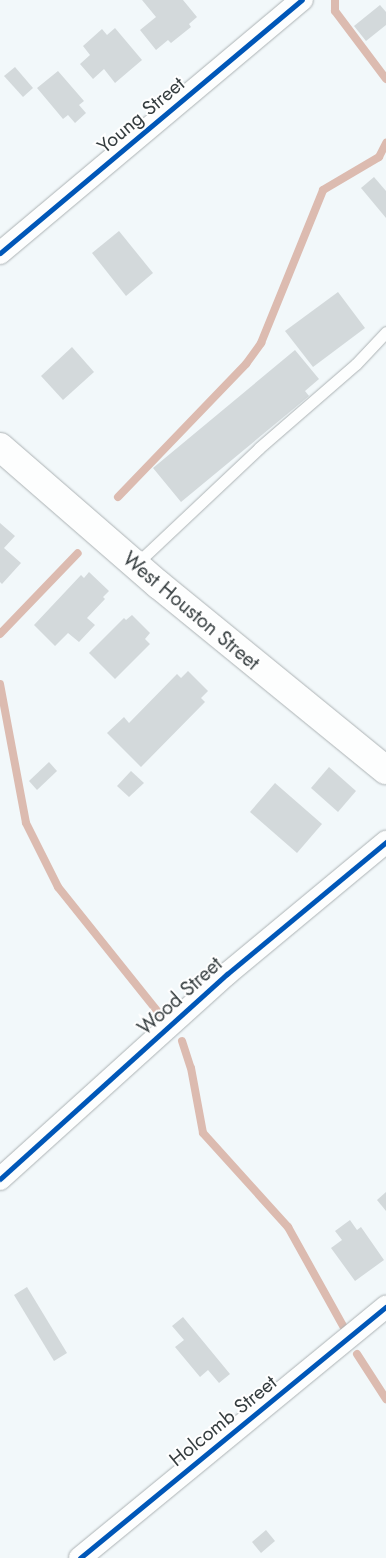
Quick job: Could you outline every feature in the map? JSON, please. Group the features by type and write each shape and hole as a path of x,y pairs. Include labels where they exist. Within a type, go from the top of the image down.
{"main road":[{"name":"West Houston Street","path":"0,447 135,565 386,770"}],"street":[{"name":"Young Street","path":"0,253 302,0"},
{"name":"Wood Street","path":"0,1179 227,974 386,842"},
{"name":"Holcomb Street","path":"80,1558 386,1307"}],"lane":[{"path":"135,565 259,448 356,364 386,332"}],"building":[{"path":"142,0 183,0 197,17 189,24 191,27 171,43 168,40 156,50 140,30 156,17"},
{"path":"380,5 386,12 386,25 366,41 354,26"},
{"path":"115,28 142,60 115,83 104,69 93,79 80,64 90,55 83,46 102,29 107,35"},
{"path":"15,67 33,88 23,97 4,76"},
{"path":"58,71 84,101 79,105 86,113 75,123 68,115 63,119 37,88"},
{"path":"374,177 386,191 386,218 361,188"},
{"path":"119,231 153,273 126,296 92,253"},
{"path":"338,292 365,328 313,367 285,331"},
{"path":"72,347 94,372 63,400 41,376"},
{"path":"295,350 319,379 305,391 309,396 181,502 153,468"},
{"path":"0,523 15,536 4,548 21,563 2,584 0,582"},
{"path":"89,572 109,591 103,597 105,599 87,618 95,625 79,642 68,633 55,646 34,625 81,575 84,578"},
{"path":"132,615 150,633 145,639 150,644 115,679 89,653 124,618 126,620"},
{"path":"188,671 208,691 201,698 205,702 141,767 107,733 124,717 129,723 177,674 181,678"},
{"path":"49,762 57,771 37,790 29,781"},
{"path":"329,767 356,791 338,812 311,788"},
{"path":"131,771 144,783 129,797 117,786"},
{"path":"275,783 322,824 297,853 250,812"},
{"path":"386,1192 386,1211 377,1200"},
{"path":"350,1220 357,1230 361,1227 384,1260 355,1281 331,1248 342,1240 335,1231"},
{"path":"27,1287 67,1353 54,1361 14,1295"},
{"path":"183,1317 230,1374 219,1383 208,1370 200,1377 175,1347 184,1340 172,1326"},
{"path":"266,1530 275,1541 261,1553 252,1542"}],"waterway":[{"path":"335,0 335,11 386,79"},
{"path":"118,497 246,364 261,343 323,190 379,157 386,143"},
{"path":"0,634 78,553"},
{"path":"0,684 26,823 58,887 159,1013"},
{"path":"182,1041 191,1068 203,1133 288,1227 343,1326"},
{"path":"357,1354 386,1399"}],"cycle path":[{"path":"0,253 302,0"},
{"path":"0,1179 227,974 386,842"},
{"path":"80,1558 386,1307"}]}
